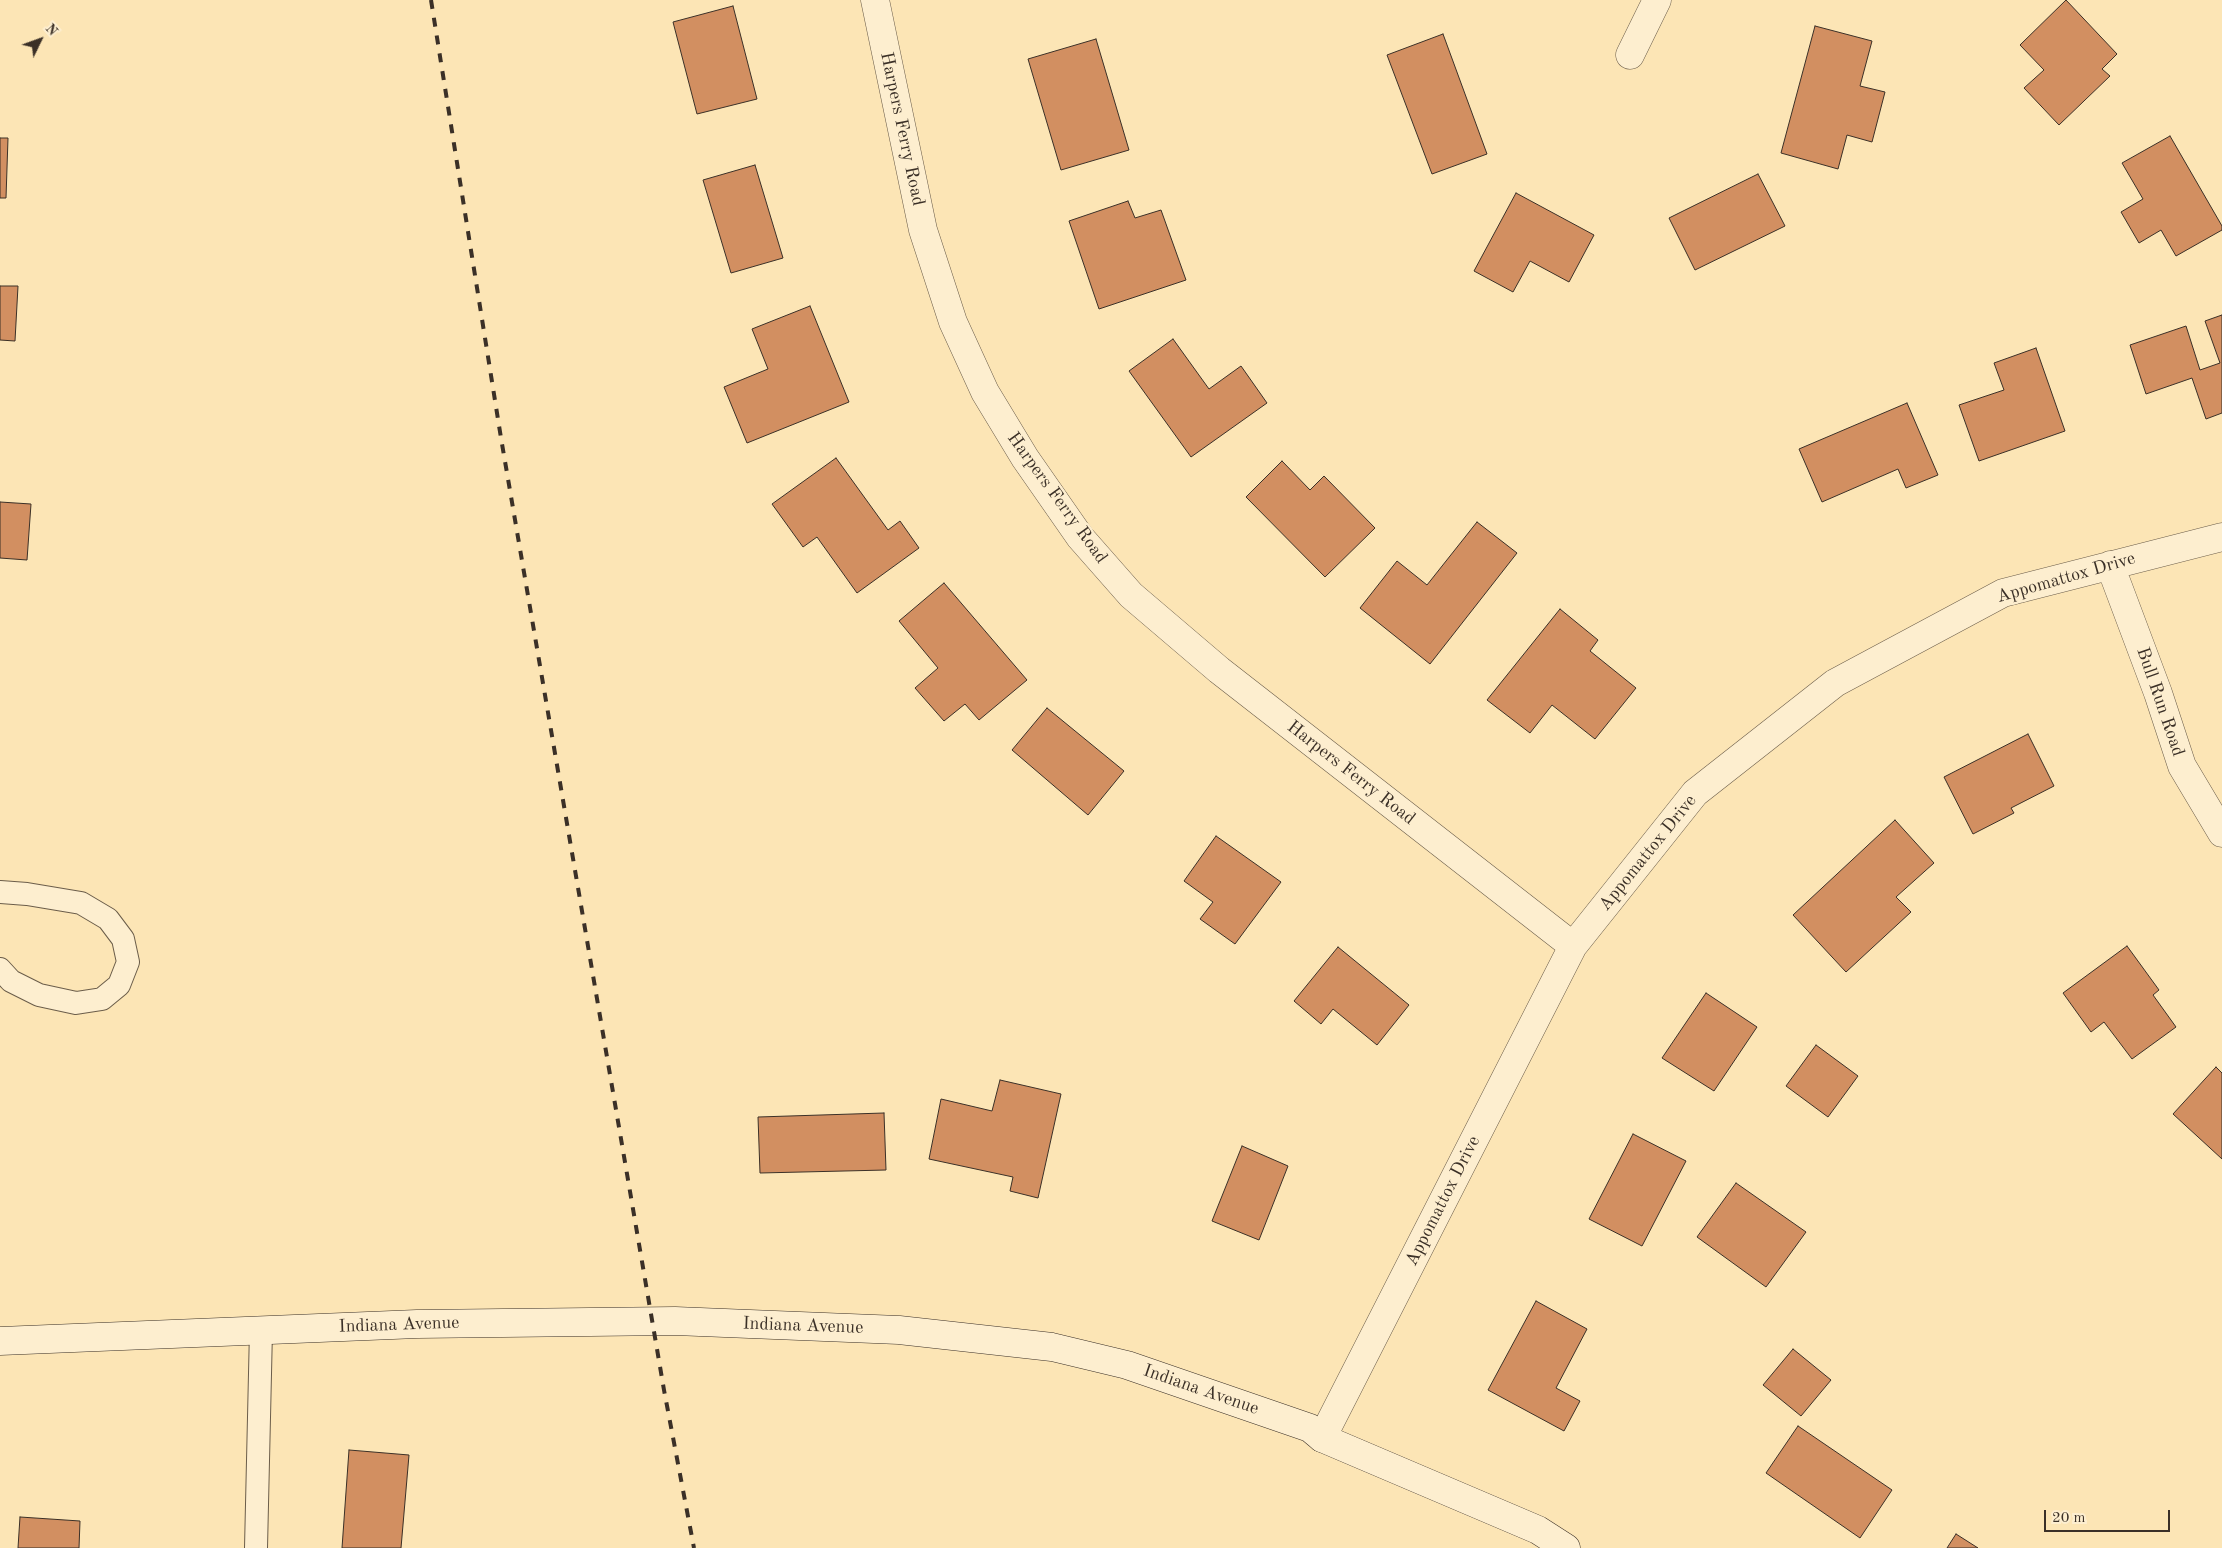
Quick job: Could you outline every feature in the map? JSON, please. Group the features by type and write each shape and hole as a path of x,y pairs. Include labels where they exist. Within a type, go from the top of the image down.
{"street":[{"name":"Harpers Ferry Road","path":"875,0 923,230 953,322 985,392 1025,458 1080,537 1131,596 1219,670 1573,946"},
{"path":"1630,55 1657,0"},
{"name":"Appomattox Drive","path":"1322,1438 1573,946 1695,794 1835,684 2003,593 2222,537"},
{"name":"Bull Run Road","path":"2110,565 2158,693 2182,766 2222,833"},
{"name":"Indiana Avenue","path":"0,1341 417,1324 675,1321 899,1330 1052,1347 1128,1365 1310,1428 1322,1438 1538,1530 1566,1548"}],"lane":[{"path":"0,892 81,902 108,919 123,939 128,962 119,985 102,999 76,1003 39,995 11,981 0,969"},
{"path":"256,1548 261,1330"}],"building":[{"path":"2066,0 2117,54 2102,69 2110,76 2059,125 2024,88 2044,70 2020,45"},
{"path":"733,6 757,99 697,114 673,22"},
{"path":"1815,26 1872,41 1860,86 1885,92 1872,142 1847,135 1838,169 1781,153"},
{"path":"1443,34 1487,154 1432,174 1387,55"},
{"path":"1096,39 1129,150 1061,170 1028,59"},
{"path":"2170,136 2222,226 2222,230 2176,256 2161,230 2139,243 2121,212 2143,199 2122,163"},
{"path":"0,138 8,138 6,198 0,198"},
{"path":"755,165 783,258 731,273 703,180"},
{"path":"1758,174 1785,226 1695,270 1669,218"},
{"path":"1516,193 1594,235 1569,282 1530,261 1513,292 1474,271"},
{"path":"1128,201 1135,218 1161,210 1186,280 1099,309 1069,221"},
{"path":"0,286 18,286 15,341 0,340"},
{"path":"810,306 849,402 747,443 724,387 768,369 752,329"},
{"path":"2222,315 2222,413 2206,419 2192,378 2146,394 2130,345 2186,326 2200,370 2220,363 2205,321"},
{"path":"1173,339 1209,389 1241,366 1267,403 1191,457 1129,371"},
{"path":"2036,348 2065,431 1979,461 1959,405 2004,390 1994,363"},
{"path":"1907,403 1938,475 1906,488 1898,469 1822,502 1799,449"},
{"path":"836,458 888,530 900,521 919,548 857,593 817,537 803,547 772,504"},
{"path":"1282,461 1310,490 1324,476 1375,528 1325,577 1246,497"},
{"path":"0,502 31,504 27,560 0,558"},
{"path":"1477,522 1517,553 1430,664 1360,608 1397,561 1427,585"},
{"path":"944,583 1027,680 979,720 965,704 944,721 915,688 938,668 899,621"},
{"path":"1560,609 1598,640 1590,651 1636,688 1595,739 1552,705 1530,733 1487,700"},
{"path":"1047,708 1124,771 1088,815 1012,750"},
{"path":"2028,734 2054,786 2011,808 2014,813 1973,834 1944,777"},
{"path":"1895,820 1934,863 1896,897 1911,912 1846,972 1793,915"},
{"path":"1216,836 1281,882 1235,944 1200,919 1213,902 1184,881"},
{"path":"2127,946 2159,990 2153,995 2176,1027 2132,1059 2104,1022 2091,1032 2063,993"},
{"path":"1338,947 1409,1005 1377,1045 1333,1009 1321,1024 1294,1001"},
{"path":"1706,993 1757,1027 1714,1091 1662,1058"},
{"path":"1816,1045 1858,1076 1828,1117 1786,1086"},
{"path":"2216,1067 2222,1073 2222,1159 2173,1114"},
{"path":"1000,1080 1061,1094 1038,1198 1010,1191 1013,1177 929,1159 941,1099 992,1111"},
{"path":"884,1113 886,1170 760,1173 758,1117"},
{"path":"1633,1134 1686,1161 1642,1246 1589,1219"},
{"path":"1242,1146 1288,1166 1259,1240 1212,1221"},
{"path":"1736,1183 1806,1232 1766,1287 1697,1237"},
{"path":"1536,1301 1587,1329 1556,1388 1580,1401 1564,1431 1488,1390"},
{"path":"1793,1349 1831,1380 1801,1416 1763,1385"},
{"path":"1798,1426 1892,1490 1860,1538 1766,1473"},
{"path":"349,1450 409,1455 401,1548 342,1548"},
{"path":"20,1517 80,1521 79,1548 18,1548"},
{"path":"1956,1534 1978,1548 1947,1548"}],"railway":[{"path":"431,0 501,438 664,1390 694,1548"}]}
